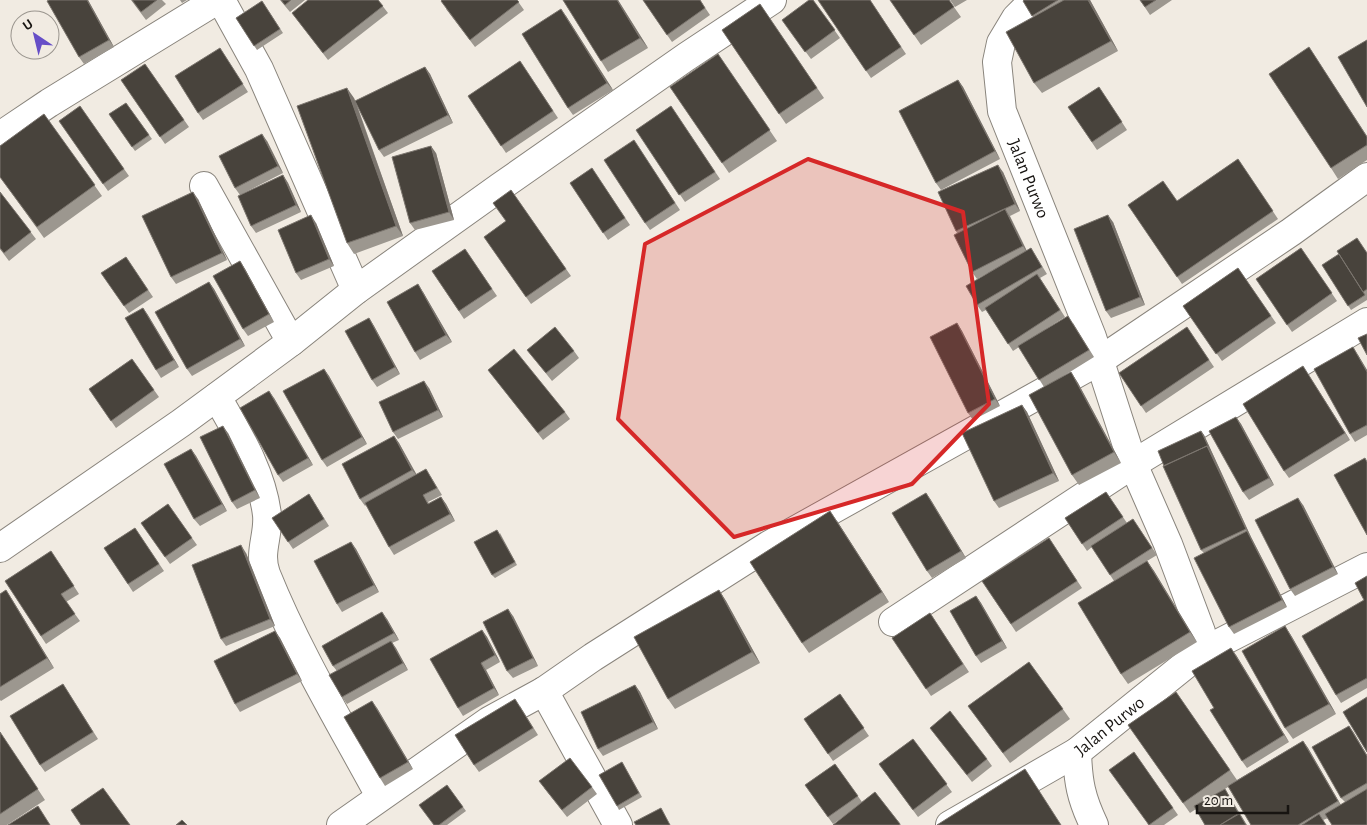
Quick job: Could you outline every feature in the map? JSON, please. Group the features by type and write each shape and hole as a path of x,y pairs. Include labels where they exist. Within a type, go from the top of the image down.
{"street":[{"path":"0,136 49,103 217,0"},
{"path":"221,0 259,69 356,290"},
{"path":"0,548 217,397 291,342 356,290 678,62 772,0"},
{"name":"Jalan Purwo","path":"1034,0 1016,18 1001,43 997,62 1002,111 1092,337 1133,464 1168,544 1201,632 1200,653"},
{"path":"341,825 489,721 544,691 593,657 769,545 1099,361 1291,232 1367,177"},
{"path":"204,186 291,342"},
{"path":"893,622 1133,464 1367,322"},
{"path":"217,397 243,443 262,485 267,516 262,555 265,572 301,651 380,796"},
{"name":"Jalan Purwo","path":"1094,825 1084,804 1078,781 1077,752 1200,653 1367,568"},
{"path":"544,691 618,825"},
{"path":"950,825 1077,752"}],"highlighted area":[{"path":"808,159 963,212 989,404 912,484 734,537 618,419 645,244"}],"building":[{"path":"87,0 109,40 79,57 60,24 60,10 52,10 47,1"},
{"path":"132,0 157,0 141,12"},
{"path":"281,0 291,0 285,5"},
{"path":"308,0 378,0 383,6 323,53 292,13"},
{"path":"442,0 517,0 519,2 470,40"},
{"path":"563,0 617,0 640,38 601,61"},
{"path":"643,0 700,0 705,8 667,35"},
{"path":"809,0 813,0 835,30 805,52 782,20"},
{"path":"818,0 870,0 901,47 866,71"},
{"path":"890,0 949,0 954,7 914,35"},
{"path":"1024,0 1058,0 1032,16"},
{"path":"1064,0 1088,0 1111,41 1034,83 1006,32"},
{"path":"1140,0 1156,0 1145,7"},
{"path":"262,1 280,29 254,46 236,18"},
{"path":"760,4 817,88 779,114 722,30"},
{"path":"561,9 607,83 568,108 522,34"},
{"path":"1367,40 1367,107 1338,57"},
{"path":"1309,47 1367,137 1367,145 1331,168 1269,74"},
{"path":"220,48 243,84 198,113 175,76"},
{"path":"718,54 770,130 722,163 670,87"},
{"path":"520,61 553,111 501,146 468,96"},
{"path":"145,64 184,120 160,137 121,80"},
{"path":"425,67 448,115 379,150 355,101"},
{"path":"958,80 995,151 936,183 899,111"},
{"path":"1099,87 1122,122 1092,142 1068,107"},
{"path":"347,88 396,226 347,243 297,106"},
{"path":"126,103 149,135 132,147 109,114"},
{"path":"80,106 124,169 103,184 59,121"},
{"path":"671,106 715,172 679,195 636,130"},
{"path":"44,114 95,185 37,227 0,177 0,146"},
{"path":"262,134 278,166 235,188 219,156"},
{"path":"634,140 675,203 645,223 604,160"},
{"path":"431,146 449,212 410,223 392,157"},
{"path":"1238,159 1273,211 1177,277 1128,205 1163,181 1177,201"},
{"path":"998,165 1015,204 956,231 938,192"},
{"path":"592,168 625,218 603,233 570,183"},
{"path":"283,175 296,205 251,226 238,196"},
{"path":"511,190 566,269 526,297 484,237 506,221 493,203"},
{"path":"0,192 31,232 4,253 0,248"},
{"path":"193,192 222,253 171,277 142,216"},
{"path":"1005,209 1023,246 972,272 954,235"},
{"path":"311,215 329,259 296,273 278,230"},
{"path":"1108,215 1140,297 1106,311 1074,229"},
{"path":"1357,238 1367,253 1367,289 1363,292 1337,251"},
{"path":"1031,248 1042,267 977,305 966,286"},
{"path":"1301,248 1332,293 1287,325 1256,279"},
{"path":"465,249 492,289 459,311 432,271"},
{"path":"1339,254 1365,295 1348,306 1322,265"},
{"path":"126,257 148,290 124,306 101,273"},
{"path":"240,261 269,314 243,329 213,276"},
{"path":"1238,268 1271,316 1216,354 1183,306"},
{"path":"1037,274 1060,310 1008,344 985,308"},
{"path":"209,282 240,339 187,369 155,312"},
{"path":"418,284 446,335 415,352 387,302"},
{"path":"143,308 174,360 156,370 125,318"},
{"path":"1068,316 1089,350 1039,380 1018,346"},
{"path":"369,318 395,367 372,380 345,331"},
{"path":"957,323 995,399 968,413 930,337"},
{"path":"555,327 574,351 546,373 527,350"},
{"path":"1187,327 1209,360 1141,406 1119,373"},
{"path":"1367,334 1367,355 1358,338"},
{"path":"1353,347 1367,372 1367,425 1350,434 1314,369"},
{"path":"514,349 565,412 538,433 488,370"},
{"path":"132,359 154,390 111,421 89,389"},
{"path":"1303,366 1345,433 1284,471 1243,404"},
{"path":"324,369 362,437 322,460 283,391"},
{"path":"1071,372 1114,452 1072,475 1029,395"},
{"path":"424,381 438,410 393,432 379,402"},
{"path":"269,391 308,458 278,475 240,408"},
{"path":"1022,405 1053,473 994,501 962,433"},
{"path":"1236,417 1269,478 1243,492 1209,431"},
{"path":"223,426 255,490 232,502 200,437"},
{"path":"1201,431 1210,450 1207,446 1164,466 1158,451"},
{"path":"394,436 412,470 360,499 342,464"},
{"path":"1207,446 1246,529 1201,550 1163,466"},
{"path":"191,449 222,504 194,519 164,464"},
{"path":"1365,458 1367,462 1367,535 1334,475"},
{"path":"426,469 437,488 423,495 428,504 441,497 450,514 389,547 365,503"},
{"path":"1106,492 1123,517 1082,544 1065,518"},
{"path":"926,493 961,551 927,571 892,513"},
{"path":"309,494 324,519 288,542 272,518"},
{"path":"1298,498 1333,567 1290,589 1255,520"},
{"path":"168,504 192,538 165,557 141,523"},
{"path":"830,511 882,592 802,643 750,562"},
{"path":"1133,519 1152,548 1110,575 1091,546"},
{"path":"135,528 159,564 128,584 104,548"},
{"path":"497,530 515,562 492,575 474,542"},
{"path":"1247,531 1282,600 1229,627 1194,558"},
{"path":"1049,538 1077,581 1011,624 982,581"},
{"path":"351,542 374,585 337,604 314,561"},
{"path":"241,545 270,619 221,639 192,565"},
{"path":"51,551 74,586 61,594 75,614 41,636 5,581"},
{"path":"1147,561 1190,632 1121,674 1078,603"},
{"path":"1367,576 1367,678 1336,695 1302,636 1364,600 1355,583"},
{"path":"6,590 47,658 0,687 0,594"},
{"path":"719,590 752,652 668,699 634,637"},
{"path":"976,596 1002,641 976,656 950,611"},
{"path":"508,609 533,658 507,671 483,622"},
{"path":"382,612 394,633 333,666 322,646"},
{"path":"930,613 963,664 926,689 892,638"},
{"path":"1285,626 1329,704 1285,728 1242,651"},
{"path":"482,630 495,655 481,663 494,688 458,708 430,659"},
{"path":"275,631 297,674 235,704 214,661"},
{"path":"391,641 403,663 342,697 329,675"},
{"path":"1231,648 1284,735 1242,761 1210,710 1214,708 1192,671"},
{"path":"1029,662 1063,709 1003,753 968,706"},
{"path":"63,684 93,732 40,765 10,716"},
{"path":"635,685 653,722 598,749 581,712"},
{"path":"1176,692 1230,770 1183,803 1128,725"},
{"path":"840,694 864,728 828,754 804,719"},
{"path":"1367,697 1367,752 1343,712"},
{"path":"515,699 533,728 474,765 455,735"},
{"path":"372,701 408,762 380,778 344,717"},
{"path":"950,711 987,759 967,775 930,728"},
{"path":"1349,726 1367,756 1367,783 1341,798 1312,747"},
{"path":"0,732 38,789 0,814"},
{"path":"913,739 947,784 913,810 879,764"},
{"path":"1303,741 1338,801 1298,825 1251,825 1228,786"},
{"path":"1134,752 1173,808 1149,825 1109,770"},
{"path":"570,758 592,787 562,810 539,781"},
{"path":"622,762 639,793 617,806 599,775"},
{"path":"835,764 858,796 828,817 805,785"},
{"path":"1025,769 1061,825 937,825"},
{"path":"447,785 463,807 439,825 434,825 419,805"},
{"path":"103,788 130,825 81,825 71,810"},
{"path":"1225,789 1239,814 1220,825 1205,825 1194,806"},
{"path":"1367,789 1367,825 1332,825 1325,814"},
{"path":"875,792 899,825 833,825"},
{"path":"38,806 50,825 8,825"},
{"path":"661,808 670,825 636,825 634,822"},
{"path":"1239,813 1246,825 1220,825"},
{"path":"1319,814 1326,825 1302,825"},
{"path":"182,820 187,825 176,825"}]}
